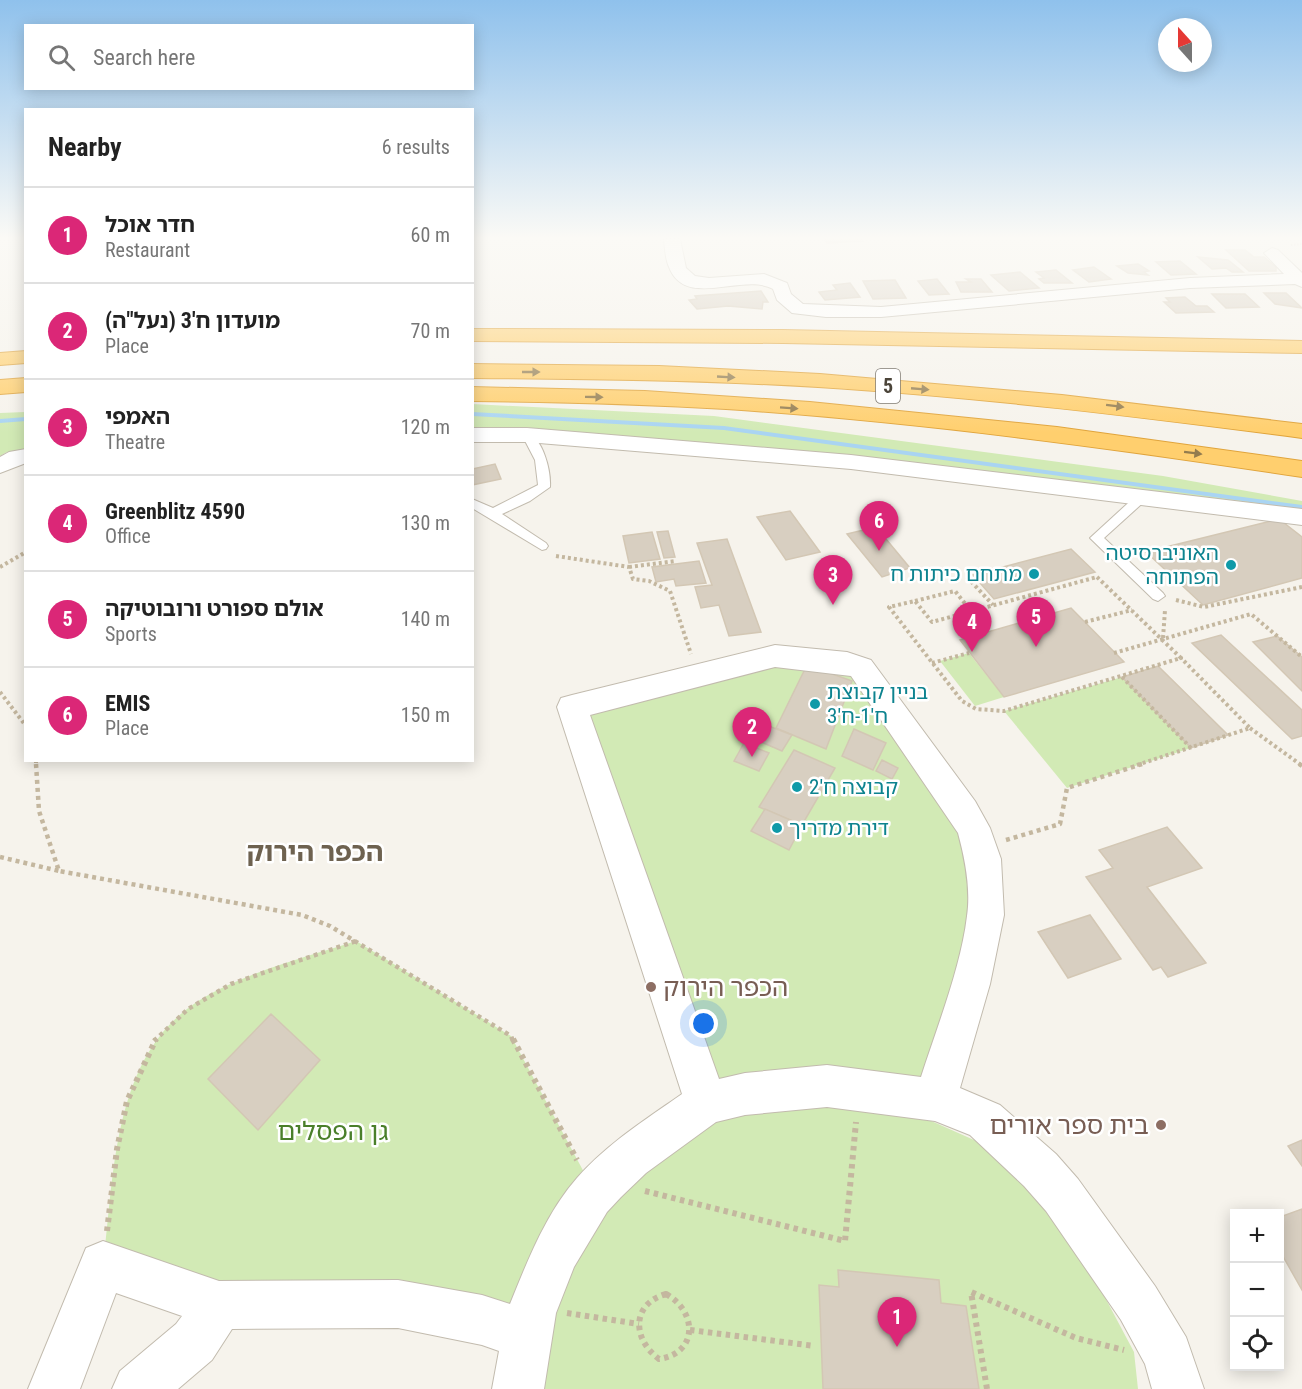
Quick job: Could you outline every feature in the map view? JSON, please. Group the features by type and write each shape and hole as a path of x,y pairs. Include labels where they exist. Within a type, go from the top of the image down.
{"highway":[{"path":"474,335 863,336 987,332 1302,331"},
{"path":"863,336 1001,342 1302,347"},
{"name":"5","path":"474,352 574,352 929,370 1176,395 1302,411"},
{"path":"0,359 24,357"},
{"path":"0,367 24,366"},
{"name":"5","path":"474,371 660,373 889,386 1101,404 1302,430"},
{"path":"0,387 24,385"},
{"path":"474,394 645,398 821,411 1028,431 1302,469"},
{"path":"0,405 24,403"},
{"path":"821,411 1022,445 1302,486"},
{"path":"1236,476 1302,492"}],"street":[{"path":"792,304 798,309 826,312 881,312 968,304"},
{"path":"474,435 527,435 851,462 1302,517"},
{"path":"706,1103 572,707 775,656 807,656 821,660 842,661 861,668 973,828 983,860 986,915 971,984 934,1100"},
{"path":"518,1389 530,1322 556,1252 591,1196 630,1157 706,1103 745,1094 826,1086 934,1100 985,1120 1040,1170 1062,1195 1138,1303 1168,1355 1178,1389"},
{"path":"54,1389 103,1265 219,1305 398,1304 482,1320 530,1322"},
{"path":"138,1389 194,1342 219,1305"}],"lane":[{"path":"493,513 544,487 545,478 542,466 527,435"},
{"path":"1142,497 1096,538 1158,596"},
{"path":"474,504 493,513 542,546"}],"path":[{"path":"542,546 555,556 629,567 676,561"},
{"path":"0,567 24,553"},
{"path":"629,567 633,579 649,581 670,591 697,675"},
{"path":"967,577 993,605"},
{"path":"915,601 932,622 1097,577 1182,658 1250,728 1302,766"},
{"path":"1158,596 1204,607 1302,587"},
{"path":"971,611 955,591 889,607 962,701 976,709 1004,711 1182,658"},
{"path":"1162,639 1165,608"},
{"path":"1085,622 1132,609"},
{"path":"1114,653 1251,614 1302,657"},
{"path":"932,663 969,653"},
{"path":"1122,676 1191,748"},
{"path":"0,692 24,723"},
{"path":"979,847 1060,824 1066,788 1250,728"},
{"path":"36,762 39,811 59,871"},
{"path":"0,857 59,871 302,915 330,926 356,941 511,1036"},
{"path":"103,1265 117,1149 127,1101 154,1041 188,1008 231,984 356,941"},
{"path":"845,1241 859,1089"},
{"path":"987,1389 971,1292 1076,1338 1134,1352"},
{"path":"666,1294 681,1302 686,1309 690,1330 688,1339 679,1354 673,1358 659,1359 646,1350 639,1333 639,1324 641,1313 651,1299 666,1294"},
{"path":"530,1322 639,1324"},
{"path":"690,1330 815,1346"}],"green space":[{"path":"474,404 714,416 1163,476 1302,501 1302,512 474,430"},
{"path":"24,412 24,451 7,452 0,456 0,413"},
{"path":"969,653 1004,697 975,706 940,661"},
{"path":"842,654 962,826 975,937 921,1087 710,1094 574,714 721,674"},
{"path":"1122,677 1191,748 1067,788 1004,711"},
{"name":"גן הפסלים","path":"356,941 511,1036 586,1176 533,1308 219,1305 103,1265 121,1126 130,1092 144,1061 162,1033 187,1009 224,987 268,969"},
{"path":"891,1103 983,1144 1036,1198 1092,1273 1134,1352 1138,1389 979,1389 966,1306 941,1303 938,1280 838,1270 839,1287 819,1286 823,1389 541,1389 555,1291 590,1211 650,1155 743,1106"}],"building":[{"path":"692,304 763,304 762,309 728,306 697,309"},
{"path":"1166,304 1207,306 1214,312 1176,313"},
{"path":"1222,304 1256,304 1259,307 1226,308"},
{"path":"1275,304 1298,304 1302,308"},
{"path":"495,464 501,479 474,485 474,469"},
{"path":"790,511 820,552 786,560 757,517"},
{"name":"האוניברסיטה הפתוחה","path":"1279,519 1302,537 1302,578 1203,605 1146,552"},
{"path":"876,527 910,568 882,577 847,534"},
{"path":"668,531 675,557 664,558 657,532"},
{"path":"652,532 660,559 629,563 623,536"},
{"path":"727,539 761,632 729,636 719,605 701,608 695,587 712,585 697,543"},
{"name":"מתחם כיתות ח","path":"1071,549 1095,572 994,599 973,575"},
{"path":"699,561 706,583 676,586 674,579 656,582 652,567"},
{"path":"1071,608 1124,662 1004,697 960,640"},
{"path":"1221,635 1302,710 1302,736 1292,739 1192,643"},
{"path":"1277,636 1302,657 1302,691 1253,642"},
{"name":"בניין קבוצת ח'1-ח'3","path":"807,665 852,681 826,749 776,728"},
{"path":"1158,666 1228,735 1191,748 1122,677"},
{"path":"758,722 792,735 782,751 747,736"},
{"name":"דירת מדריך","path":"854,729 886,743 873,770 842,756"},
{"path":"744,743 769,753 759,771 734,761"},
{"name":"קבוצה ח'2","path":"794,750 835,768 802,825 759,807"},
{"path":"882,760 898,768 892,779 876,771"},
{"name":"דירת מדריך","path":"765,809 802,825 789,850 751,831"},
{"path":"1167,827 1202,868 1147,887 1206,963 1168,977 1161,967 1153,970 1086,877 1113,868 1099,850"},
{"path":"1090,915 1121,959 1068,978 1038,932"},
{"path":"271,1014 320,1060 258,1130 208,1079"},
{"path":"1302,1140 1302,1166 1288,1146"},
{"path":"1302,1209 1302,1290 1284,1258 1284,1216"},
{"path":"838,1270 939,1280 941,1303 966,1306 979,1389 823,1389 819,1285 839,1287"}],"waterway":[{"path":"474,414 724,428 1302,507"},
{"path":"0,421 24,419"}],"place":[{"name":"EMIS","path":"879,551"},
{"name":"האוניברסיטה הפתוחה","path":"1231,565"},
{"name":"מתחם כיתות ח","path":"1034,574"},
{"name":"האמפי","path":"833,605"},
{"name":"אולם ספורט ורובוטיקה","path":"1036,647"},
{"name":"Greenblitz 4590","path":"972,652"},
{"name":"בניין קבוצת ח'1-ח'3","path":"815,704"},
{"name":"מועדון ח'3 (נעל\"ה)","path":"752,757"},
{"name":"קבוצה ח'2","path":"797,787"},
{"name":"דירת מדריך","path":"777,828"},
{"name":"הכפר הירוק","path":"651,987"},
{"name":"בית ספר אורים","path":"1161,1125"},
{"name":"חדר אוכל","path":"897,1347"}],"district":[{"name":"הכפר הירוק","path":"315,852"}]}
